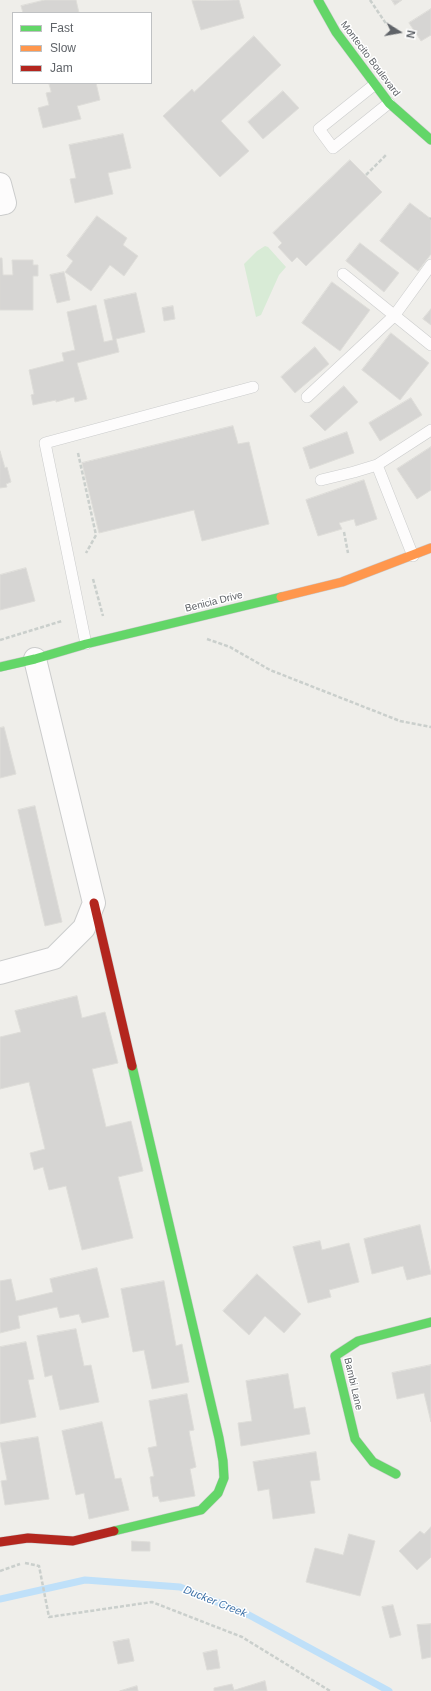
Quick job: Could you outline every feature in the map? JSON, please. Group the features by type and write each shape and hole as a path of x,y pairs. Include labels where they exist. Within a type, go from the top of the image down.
{"street":[{"name":"Montecito Boulevard","path":"318,0 336,32 389,104 431,140"},
{"path":"0,184 5,203 0,204"},
{"name":"Benicia Drive","path":"0,668 86,644 342,582 431,548"},
{"path":"0,1542 28,1538 73,1542 201,1510 215,1499 223,1486 224,1472 219,1438 36,659"},
{"path":"0,973 54,958 84,928 94,903"},
{"name":"Bambi Lane","path":"396,1474 373,1462 355,1439 335,1356 358,1341 431,1322"}],"lane":[{"path":"374,85 318,129 333,148 389,104"},
{"path":"307,397 394,316 431,266"},
{"path":"343,274 431,345"},
{"path":"86,644 45,443 253,387"},
{"path":"321,480 377,465 431,430"},
{"path":"377,465 413,556"}],"path":[{"path":"370,0 387,25"},
{"path":"366,175 386,155"},
{"path":"74,435 96,535 86,553 88,560"},
{"path":"344,532 348,553"},
{"path":"92,576 102,613"},
{"path":"0,640 62,621"},
{"path":"206,638 230,647 270,670 400,721 431,727"},
{"path":"0,1571 23,1563 39,1566 49,1618 152,1602 242,1637 330,1691"}],"green space":[{"path":"265,246 268,247 286,267 279,275 261,315 256,317 244,264 257,251"}],"building":[{"path":"45,0 76,0 79,12 23,12 21,6"},
{"path":"239,0 244,18 201,30 192,1"},
{"path":"392,0 402,0 395,5"},
{"path":"431,9 431,35 421,41 409,23"},
{"path":"254,36 281,65 221,121 249,151 220,177 163,116 192,89 194,92"},
{"path":"49,84 96,84 100,100 77,106 81,119 43,128 38,108 49,105 46,93 51,92"},
{"path":"283,91 299,108 263,139 248,122"},
{"path":"123,134 131,168 108,173 113,194 75,203 70,179 76,178 69,145"},
{"path":"350,160 382,192 306,266 297,257 292,262 278,247 282,243 273,233"},
{"path":"410,203 431,219 431,254 418,271 380,241"},
{"path":"97,216 127,238 123,245 138,256 124,276 110,265 91,291 65,272 73,261 67,256"},
{"path":"360,243 399,273 384,292 346,261"},
{"path":"0,258 2,258 3,275 13,275 12,260 33,260 33,265 38,265 38,276 33,276 33,310 0,310"},
{"path":"64,272 70,300 57,303 50,275"},
{"path":"332,282 370,310 340,351 302,323"},
{"path":"136,293 145,332 116,339 119,352 77,363 87,399 75,402 74,397 56,402 56,400 33,405 31,395 34,394 29,370 64,361 62,353 75,350 67,312 96,305 104,342 113,340 104,300"},
{"path":"173,306 175,319 164,321 162,308"},
{"path":"431,309 431,325 423,319"},
{"path":"391,333 429,363 400,400 362,370"},
{"path":"315,347 329,364 295,393 281,377"},
{"path":"344,386 358,402 325,431 310,416"},
{"path":"411,398 422,415 380,441 369,423"},
{"path":"233,426 238,444 249,442 269,524 202,541 194,510 99,533 82,463"},
{"path":"347,432 354,453 310,469 303,448"},
{"path":"431,447 431,490 417,499 397,469"},
{"path":"0,451 5,468 7,467 11,482 6,484 7,487 0,488"},
{"path":"364,480 377,519 356,526 354,519 339,523 342,529 318,536 306,500"},
{"path":"26,568 35,601 0,610 0,575"},
{"path":"4,727 16,774 0,778 0,728"},
{"path":"35,806 62,922 45,926 18,810"},
{"path":"77,996 82,1018 105,1012 118,1063 92,1069 106,1127 131,1121 143,1171 118,1177 133,1238 82,1250 66,1186 49,1190 43,1167 34,1170 30,1153 45,1149 29,1082 0,1089 0,1037 21,1032 15,1011"},
{"path":"420,1225 431,1274 407,1280 403,1266 372,1274 364,1239"},
{"path":"320,1241 322,1250 349,1243 359,1282 329,1290 331,1297 308,1303 293,1247"},
{"path":"97,1268 109,1317 82,1323 79,1314 60,1318 57,1307 18,1316 20,1328 0,1333 0,1281 11,1279 16,1301 53,1292 50,1279"},
{"path":"257,1274 301,1314 284,1333 265,1316 249,1335 223,1311"},
{"path":"164,1281 176,1346 182,1344 189,1382 152,1389 144,1350 133,1352 121,1289"},
{"path":"76,1329 84,1366 91,1365 99,1402 60,1410 52,1375 45,1377 37,1336"},
{"path":"26,1342 34,1379 28,1380 36,1417 0,1424 0,1347"},
{"path":"431,1365 431,1422 424,1393 397,1399 392,1373"},
{"path":"288,1374 294,1409 305,1407 310,1434 241,1446 238,1423 252,1421 246,1381"},
{"path":"187,1394 194,1430 189,1431 196,1467 190,1469 195,1496 160,1502 158,1496 153,1497 150,1477 154,1476 148,1448 157,1446 149,1401"},
{"path":"102,1422 115,1479 121,1478 129,1510 89,1519 84,1493 76,1495 62,1431"},
{"path":"38,1437 49,1499 5,1505 1,1481 7,1480 0,1443"},
{"path":"316,1452 320,1480 310,1481 315,1513 273,1519 269,1489 258,1491 253,1462"},
{"path":"431,1527 431,1557 417,1570 399,1551 420,1531 424,1534"},
{"path":"349,1534 375,1541 360,1596 306,1582 315,1548 343,1555"},
{"path":"132,1541 150,1542 150,1551 132,1551"},
{"path":"393,1605 401,1635 390,1638 382,1607"},
{"path":"431,1624 431,1657 422,1659 417,1625"},
{"path":"129,1639 134,1661 118,1664 113,1642"},
{"path":"217,1650 220,1668 207,1670 203,1653"},
{"path":"265,1681 267,1691 214,1691 214,1688 232,1684 234,1690"},
{"path":"137,1686 138,1691 120,1691"}],"waterway":[{"name":"Ducker Creek","path":"0,1599 85,1580 180,1587 249,1615 389,1691"}],"traffic: fast":[{"path":"318,0 336,32 389,103 431,140"},
{"path":"0,667 35,659 86,644 281,597"},
{"path":"114,1531 201,1510 218,1493 224,1478 219,1438 132,1066"},
{"path":"396,1474 373,1462 355,1439 335,1356 358,1341 431,1322"}],"traffic: slow":[{"path":"281,597 342,582 431,548"}],"traffic: jam":[{"path":"94,903 132,1066"},
{"path":"0,1542 28,1538 73,1541 114,1531"}]}
